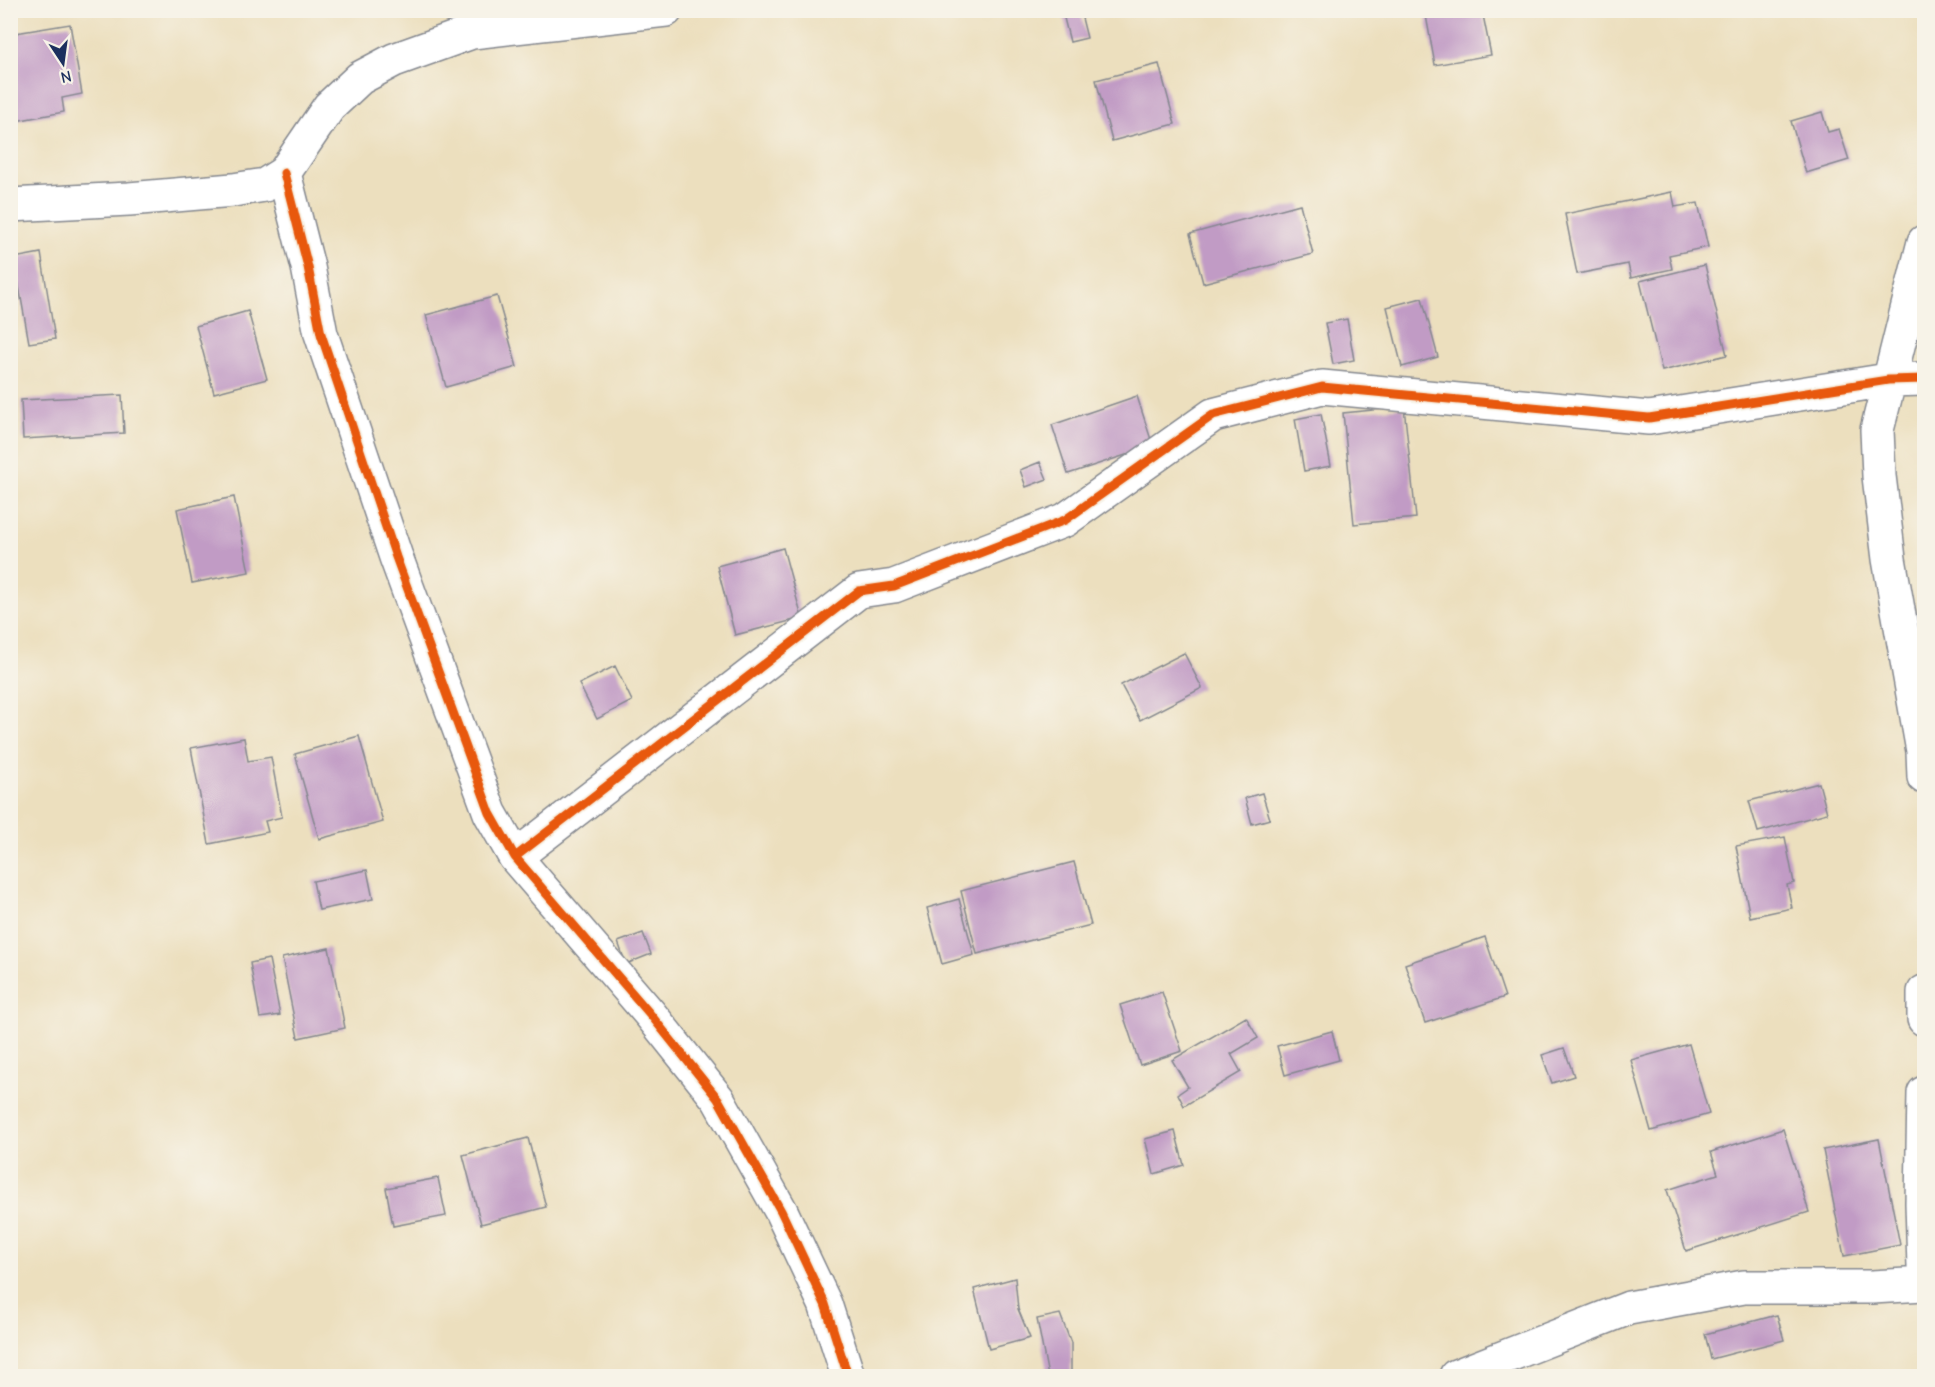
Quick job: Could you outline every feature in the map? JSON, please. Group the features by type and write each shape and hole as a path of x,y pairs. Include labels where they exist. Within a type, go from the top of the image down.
{"street":[{"path":"10,205 129,200 233,190 265,184 284,173 329,107 360,78 470,21 666,10"},
{"path":"284,173 308,267 321,334 396,557 490,813 515,857 650,1014 718,1099 781,1211 825,1304 848,1377"},
{"path":"1924,242 1877,430 1879,476 1889,559 1921,740 1924,777"},
{"path":"515,857 860,591 894,586 1065,520 1213,415 1322,387 1649,417 1888,380 1924,379"},
{"path":"1924,992 1924,1019"},
{"path":"1924,1093 1922,1203 1924,1267"},
{"path":"1456,1377 1629,1308 1744,1287 1872,1287 1924,1284"}],"building":[{"path":"1080,10 1087,38 1070,42 1063,14"},
{"path":"1425,10 1482,10 1491,55 1435,65"},
{"path":"70,24 82,94 62,98 64,112 10,122 10,34"},
{"path":"1159,64 1175,124 1112,141 1096,80"},
{"path":"1822,112 1828,132 1839,129 1849,160 1806,173 1791,121"},
{"path":"1672,192 1675,207 1698,203 1708,247 1669,255 1672,269 1631,278 1628,264 1577,274 1565,214"},
{"path":"1300,204 1313,254 1203,283 1190,234"},
{"path":"41,253 55,339 29,343 14,258"},
{"path":"1705,265 1727,355 1662,371 1640,281"},
{"path":"497,296 517,367 446,387 426,315"},
{"path":"1422,298 1438,357 1402,367 1387,307"},
{"path":"248,311 267,379 214,393 196,326"},
{"path":"1347,319 1354,360 1333,364 1325,323"},
{"path":"122,395 124,433 23,439 21,400"},
{"path":"1137,396 1153,446 1068,474 1052,425"},
{"path":"1404,407 1416,518 1354,524 1343,413"},
{"path":"1321,414 1331,466 1304,471 1295,419"},
{"path":"1040,462 1047,479 1026,487 1020,470"},
{"path":"234,497 249,572 192,583 177,509"},
{"path":"783,548 802,618 735,635 717,566"},
{"path":"1184,653 1202,688 1140,720 1121,685"},
{"path":"615,666 632,701 597,719 579,684"},
{"path":"359,736 383,822 319,839 295,754"},
{"path":"244,738 248,761 271,757 282,817 265,821 268,832 209,844 191,748"},
{"path":"1819,783 1827,813 1758,832 1749,801"},
{"path":"1262,793 1270,819 1252,824 1245,798"},
{"path":"1785,837 1794,883 1787,885 1792,908 1750,917 1736,846"},
{"path":"1074,862 1091,925 977,954 961,891"},
{"path":"367,870 373,899 319,910 313,881"},
{"path":"959,899 974,955 942,964 927,908"},
{"path":"643,933 651,954 626,964 618,942"},
{"path":"1485,937 1505,997 1425,1023 1405,964"},
{"path":"329,948 345,1028 298,1038 282,958"},
{"path":"269,959 280,1015 260,1018 250,963"},
{"path":"1162,992 1182,1051 1140,1065 1120,1005"},
{"path":"1246,1017 1258,1038 1231,1054 1241,1072 1184,1106 1178,1094 1188,1087 1172,1060"},
{"path":"1332,1031 1339,1060 1285,1075 1277,1046"},
{"path":"1689,1044 1709,1114 1651,1131 1631,1060"},
{"path":"1564,1048 1574,1076 1552,1083 1542,1055"},
{"path":"1783,1129 1809,1212 1686,1251 1667,1190 1718,1174 1711,1152"},
{"path":"1175,1131 1184,1165 1154,1174 1145,1139"},
{"path":"528,1138 546,1207 481,1224 463,1155"},
{"path":"1879,1139 1900,1245 1844,1256 1823,1150"},
{"path":"438,1178 446,1216 393,1226 386,1188"},
{"path":"1015,1278 1018,1309 1030,1338 989,1349 974,1289"},
{"path":"1060,1314 1071,1343 1071,1374 1048,1376 1037,1319"},
{"path":"1777,1315 1784,1340 1711,1359 1705,1334"}],"cycle path":[{"path":"284,173 308,267 321,334 396,557 490,813 515,857 650,1014 718,1099 781,1211 825,1304 848,1376"},
{"path":"515,857 859,591 894,586 1065,520 1213,415 1322,387 1649,418 1888,380 1924,379"}]}
